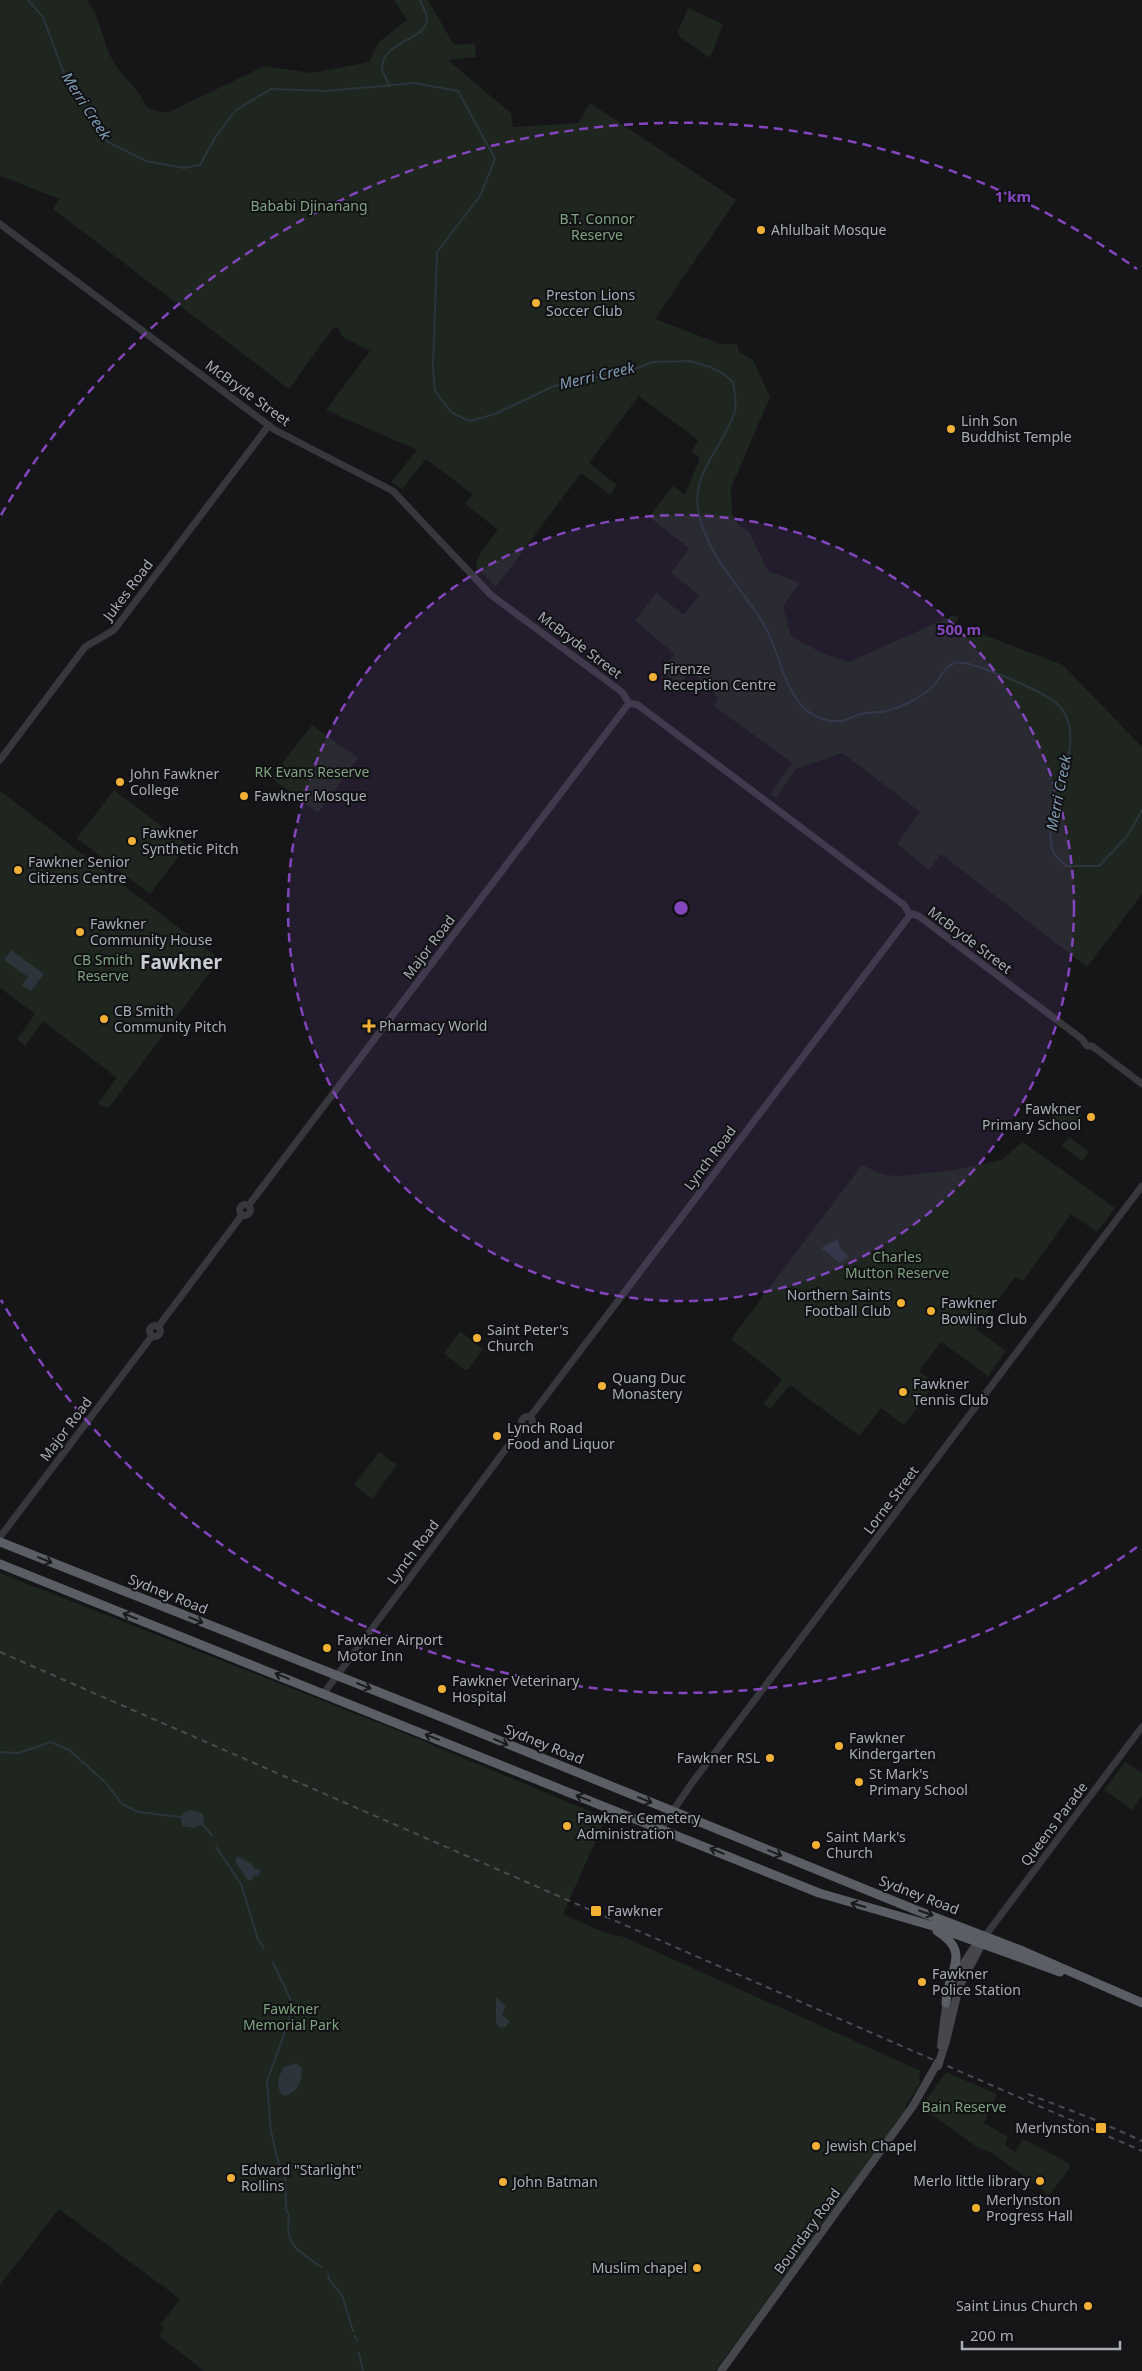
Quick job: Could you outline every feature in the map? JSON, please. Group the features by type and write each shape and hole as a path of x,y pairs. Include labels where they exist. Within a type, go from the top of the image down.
{"highway":[{"name":"Sydney Road","path":"0,1542 672,1811 1056,1971 1075,1976 1142,2003"},
{"name":"Sydney Road","path":"0,1564 819,1893 982,1940"},
{"path":"924,1923 949,1939 957,1952 946,2003"}],"main road":[{"name":"Boundary Road","path":"939,2060 946,2003 955,1976 982,1940"},
{"name":"Boundary Road","path":"721,2371 913,2106 939,2060 962,1978 982,1940"}],"street":[{"name":"McBryde Street","path":"0,224 269,425 393,491 491,595 622,692 629,703 638,705 904,904 910,915 914,914 920,917 1082,1039 1088,1046 1092,1046 1142,1084"},
{"name":"Jukes Road","path":"0,760 85,647 114,630 269,425"},
{"name":"Major Road","path":"0,1537 152,1336 150,1328 158,1327 242,1215 246,1216 250,1213 248,1206 629,703"},
{"name":"Lynch Road","path":"324,1693 523,1426 522,1419 530,1417 910,915"},
{"name":"Lorne Street","path":"661,1828 1142,1186"},
{"name":"Queens Parade","path":"982,1940 1142,1727"}],"green space":[{"path":"0,0 87,0 96,15 107,48 119,70 150,109 169,112 265,66 311,73 369,62 379,42 407,20 394,0 428,0 454,45 475,43 476,57 448,60 511,113 513,127 578,123 590,103 736,200 655,319 721,344 737,344 739,352 753,360 770,397 731,488 732,513 738,525 749,532 768,571 800,583 783,606 791,636 824,654 849,662 954,615 959,618 947,635 951,638 984,635 1063,665 1142,747 1142,894 1087,967 941,854 929,870 897,844 920,812 842,753 796,769 776,798 770,794 792,763 714,706 719,698 691,671 680,685 661,671 674,654 635,620 656,593 684,615 699,595 671,573 689,548 649,517 673,486 685,495 700,458 692,451 698,440 639,396 589,463 617,485 610,495 581,473 496,587 476,567 481,552 498,530 465,504 472,494 426,459 402,489 391,482 417,450 326,410 370,351 343,337 338,328 334,327 289,389 53,209 60,199 0,176"},
{"path":"688,8 723,24 710,58 680,37 678,31"},
{"name":"RK Evans Reserve","path":"312,725 358,758 318,813 271,778"},
{"name":"Fawkner Synthetic Pitch","path":"114,790 187,845 150,894 77,838"},
{"name":"CB Smith Reserve","path":"0,791 220,959 108,1109 98,1103 117,1078 43,1021 25,1046 17,1039 35,1014 0,988"},
{"path":"1064,1102 1081,1115 1067,1133 1049,1120"},
{"path":"1069,1137 1089,1152 1082,1161 1062,1146"},
{"name":"Charles Mutton Reserve","path":"1023,1142 1115,1208 1097,1232 1071,1214 1023,1281 1015,1277 976,1329 1006,1351 988,1376 941,1342 919,1371 935,1384 904,1425 881,1408 859,1436 790,1385 770,1409 763,1404 782,1379 731,1339 862,1165 884,1175 901,1176 953,1170 1001,1160"},
{"path":"460,1331 483,1349 469,1369 465,1370 444,1353"},
{"path":"379,1452 397,1465 372,1499 354,1485"},
{"name":"Fawkner Memorial Park","path":"0,1573 399,1731 606,1818 563,1914 605,1933 624,1937 921,2071 919,2077 921,2082 905,2110 715,2371 204,2371 159,2336 164,2328 160,2325 180,2299 59,2209 0,2285"},
{"path":"1125,1762 1142,1773 1142,1796 1132,1810 1104,1790"},
{"name":"Bain Reserve","path":"946,2072 997,2094 984,2123 1008,2137 1005,2145 1015,2152 1023,2139 1069,2163 1069,2169 1051,2193 1047,2195 1043,2190 992,2153 980,2149 921,2107"}],"shaded area":[{"path":"11,950 44,974 31,991 22,985 28,977 4,960"},
{"path":"838,1239 840,1248 849,1257 840,1263 821,1248"},
{"path":"192,1810 203,1814 204,1824 194,1828 183,1826 180,1817 184,1812"},
{"path":"238,1856 252,1864 255,1869 260,1870 259,1876 254,1875 252,1880 248,1881 235,1861"},
{"path":"496,1997 506,2006 502,2015 510,2022 505,2027 500,2027 496,2023"},
{"path":"296,2063 302,2068 300,2082 293,2092 284,2096 278,2086 280,2074 284,2067"}],"waterway":[{"name":"Merri Creek","path":"28,0 43,17 66,79 90,112 106,141 146,161 184,168 200,165 216,136 236,110 271,89 327,91 414,83 458,91 495,159 480,196 437,252 433,367 435,391 452,413 470,421 495,414 554,386 632,370 653,362 690,361 710,367 724,374 733,382 736,408 724,435 704,470 697,495 698,509 702,525 715,554 763,623 791,689 804,708 813,715 829,721 841,721 864,713 886,711 905,704 923,694 936,683 951,665 963,663 975,666 1038,692 1057,704 1067,719 1070,736 1068,756 1050,835 1054,853 1066,866 1099,866 1128,835 1142,810"},
{"path":"389,85 382,70 384,60 396,46 420,32 425,26 427,17 420,0"},
{"path":"0,1752 18,1753 51,1742 69,1750 106,1783 122,1804 138,1812 181,1817"},
{"path":"202,1824 212,1835"},
{"path":"216,1847 241,1884 258,1939 264,1948"},
{"path":"273,1962 292,2003 289,2021 267,2081 271,2131 278,2162 285,2177 286,2209 289,2215 288,2225 291,2241 300,2252 321,2267"},
{"path":"328,2275 330,2281 342,2295 353,2331"},
{"path":"355,2336 357,2341"},
{"path":"359,2353 363,2371"}],"railway":[{"path":"0,1652 1142,2151"},
{"path":"1028,2094 1093,2119 1142,2141"}],"place":[{"name":"Ahlulbait Mosque","path":"761,230"},
{"name":"Preston Lions Soccer Club","path":"536,303"},
{"name":"Linh Son Buddhist Temple","path":"951,429"},
{"name":"Firenze Reception Centre","path":"653,677"},
{"name":"John Fawkner College","path":"120,782"},
{"name":"Fawkner Mosque","path":"244,796"},
{"name":"Fawkner Synthetic Pitch","path":"132,841"},
{"name":"Fawkner Senior Citizens Centre","path":"18,870"},
{"name":"Fawkner Community House","path":"80,932"},
{"name":"CB Smith Community Pitch","path":"104,1019"},
{"name":"Pharmacy World","path":"369,1026"},
{"name":"Fawkner Primary School","path":"1091,1117"},
{"name":"Northern Saints Football Club","path":"901,1303"},
{"name":"Fawkner Bowling Club","path":"931,1311"},
{"name":"Saint Peter's Church","path":"477,1338"},
{"name":"Quang Duc Monastery","path":"602,1386"},
{"name":"Fawkner Tennis Club","path":"903,1392"},
{"name":"Lynch Road Food and Liquor","path":"497,1436"},
{"name":"Fawkner Airport Motor Inn","path":"327,1648"},
{"name":"Fawkner Veterinary Hospital","path":"442,1689"},
{"name":"Fawkner Kindergarten","path":"839,1746"},
{"name":"Fawkner RSL","path":"770,1758"},
{"name":"St Mark's Primary School","path":"859,1782"},
{"name":"Fawkner Cemetery Administration","path":"567,1826"},
{"name":"Saint Mark's Church","path":"816,1845"},
{"name":"Fawkner","path":"596,1911"},
{"name":"Fawkner Police Station","path":"922,1982"},
{"name":"Merlynston","path":"1101,2128"},
{"name":"Jewish Chapel","path":"816,2146"},
{"name":"Edward \"Starlight\" Rollins","path":"231,2178"},
{"name":"Merlo little library","path":"1040,2181"},
{"name":"John Batman","path":"503,2182"},
{"name":"Merlynston Progress Hall","path":"976,2208"},
{"name":"Muslim chapel","path":"697,2268"},
{"name":"Saint Linus Church","path":"1088,2306"}],"district":[{"name":"Fawkner","path":"181,962"}],"park label":[{"name":"Bababi Djinanang","path":"309,206"},
{"name":"B.T. Connor Reserve","path":"597,227"}]}
